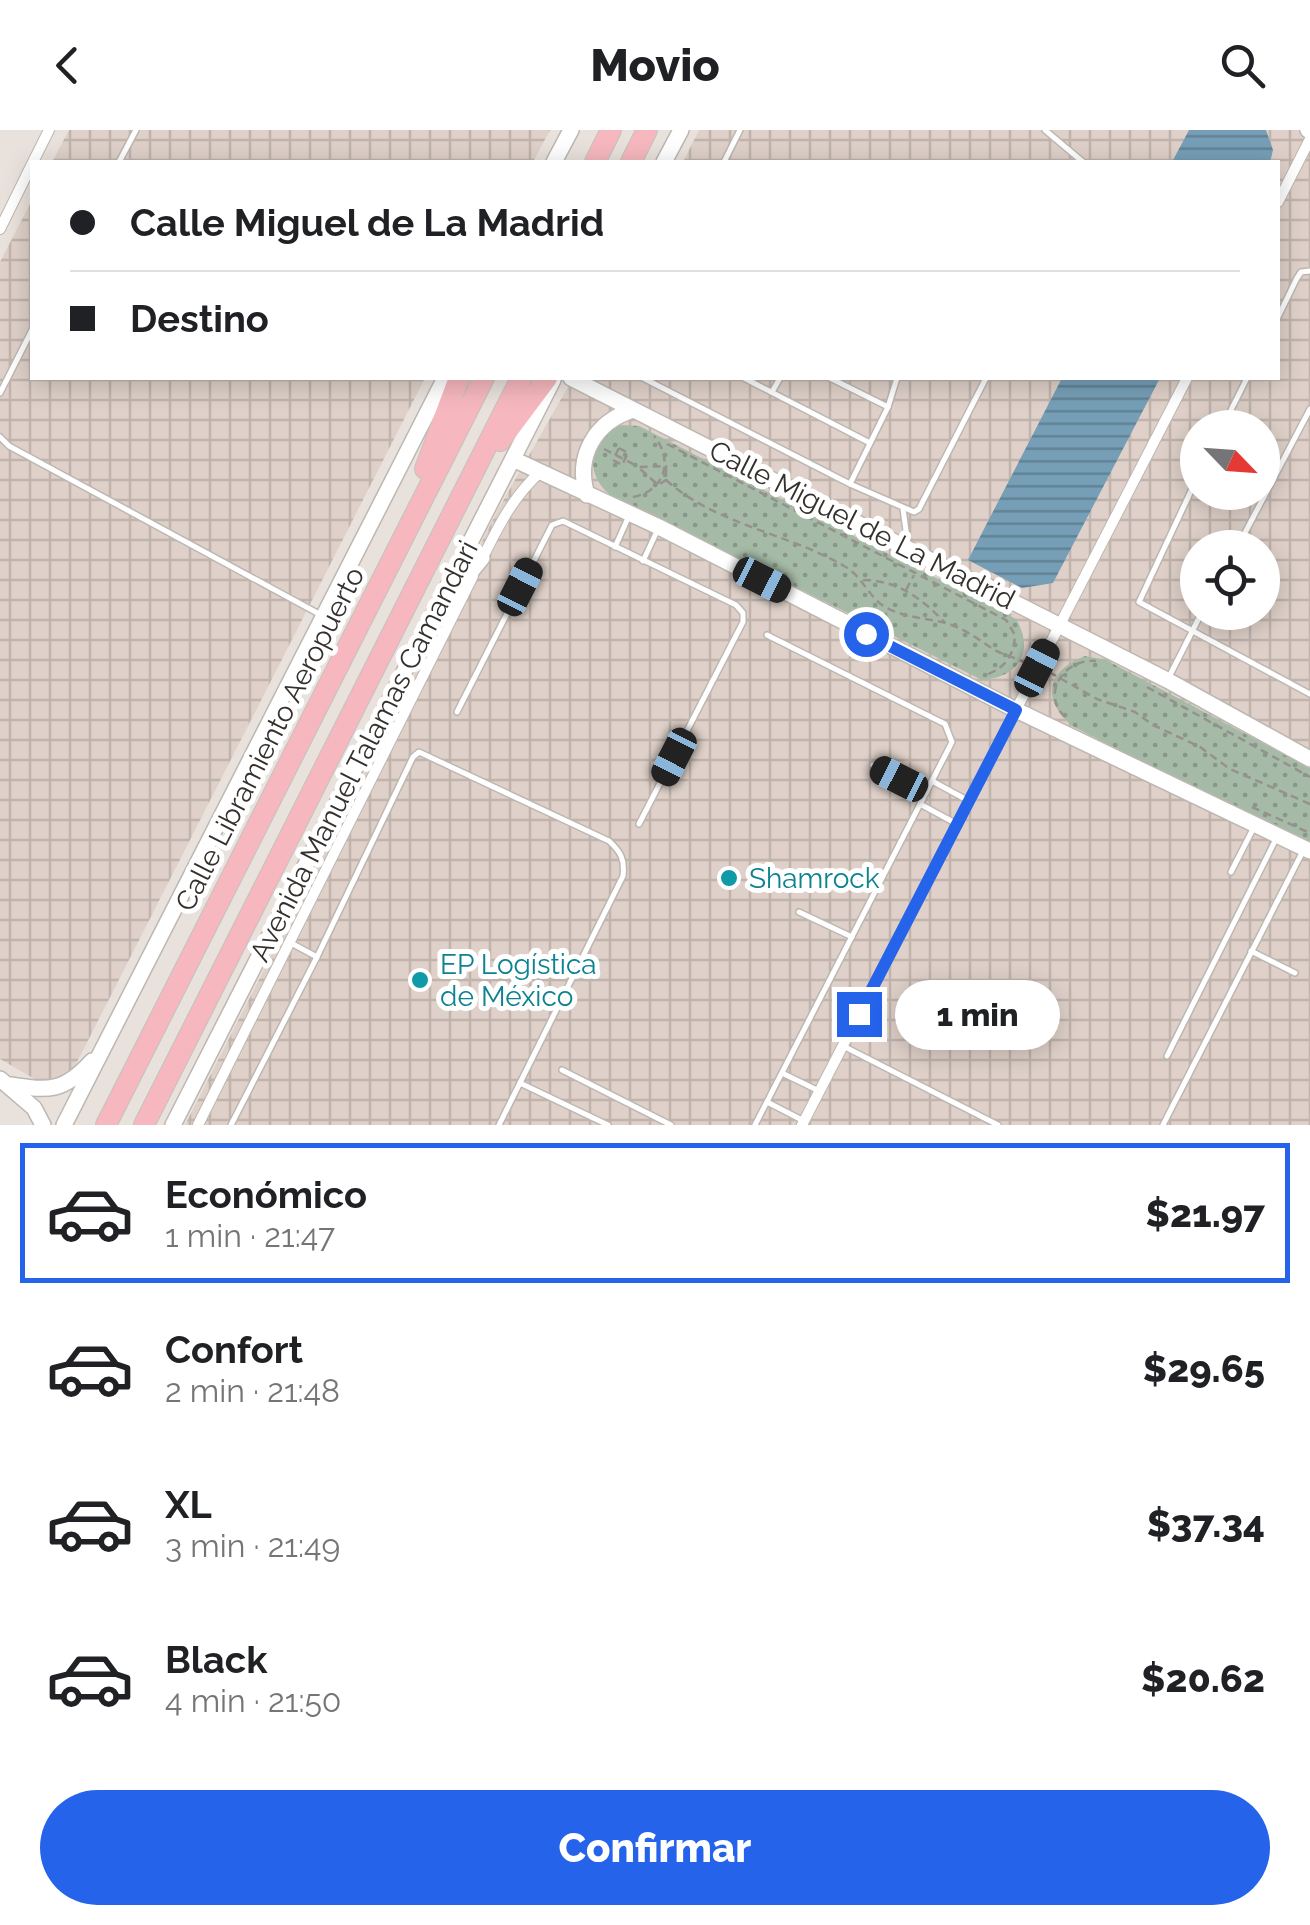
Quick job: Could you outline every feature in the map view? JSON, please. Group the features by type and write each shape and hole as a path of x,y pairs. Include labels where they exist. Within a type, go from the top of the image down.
{"highway":[{"path":"595,160 611,130"},
{"path":"632,160 648,130"},
{"path":"405,530 458,380"},
{"name":"Calle Libramiento Aeropuerto","path":"102,1125 135,1069 483,380"},
{"path":"144,1125 521,380"},
{"path":"464,491 545,380"}],"street":[{"path":"35,160 50,130"},
{"path":"555,160 570,130"},
{"path":"665,160 681,130"},
{"path":"1280,198 1310,139"},
{"path":"0,229 30,169"},
{"path":"64,1125 444,380"},
{"name":"Avenida Manuel Talamas Camandari","path":"173,1125 554,380"},
{"name":"Calle Miguel de La Madrid","path":"575,380 1168,680 1310,759"},
{"path":"803,1123 1186,380"},
{"path":"587,495 582,468 590,443 608,421 632,410"},
{"path":"513,459 587,495 635,511 658,528 1254,826 1308,844"},
{"path":"198,1125 506,512 540,472"},
{"path":"422,635 482,558"},
{"path":"6,1082 37,1090 60,1087 84,1070 102,1050"},
{"path":"6,1082 34,1108 43,1125"}],"lane":[{"path":"120,160 136,130"},
{"path":"725,160 740,130"},
{"path":"1045,130 1081,160"},
{"path":"1280,313 1301,272 1310,271"},
{"path":"0,393 30,334"},
{"path":"647,380 850,484 914,512 985,380"},
{"path":"748,380 870,444"},
{"path":"772,392 779,380"},
{"path":"834,380 888,407"},
{"path":"850,484 888,407 896,380"},
{"path":"1231,410 1246,380"},
{"path":"1280,463 1310,410"},
{"path":"0,437 9,446 324,616"},
{"path":"903,508 908,548"},
{"path":"1182,510 1138,601 1310,694"},
{"path":"615,547 635,511"},
{"path":"457,712 552,525 564,521 736,605 744,617 639,824"},
{"path":"643,561 658,528"},
{"path":"1168,680 1192,632"},
{"path":"755,1125 952,742 945,724 768,635"},
{"path":"231,1125 317,958 415,753 428,754 609,842 623,856 623,876 499,1125"},
{"path":"873,765 926,793"},
{"path":"932,781 969,801"},
{"path":"920,804 957,824"},
{"path":"1232,872 1254,826"},
{"path":"1167,1056 1278,836"},
{"path":"1164,1125 1308,844"},
{"path":"798,912 852,937"},
{"path":"291,943 317,958"},
{"path":"1251,951 1295,973"},
{"path":"843,1046 998,1125"},
{"path":"562,1070 671,1125"},
{"path":"782,1073 819,1091"},
{"path":"520,1083 608,1125"},
{"path":"767,1102 803,1123"}],"path":[{"path":"648,431 1006,620 1015,635 1012,656 995,672 975,676"},
{"path":"604,438 599,447 638,467 658,485"},
{"path":"656,438 666,456 666,480 678,491 724,515 845,566 888,608 909,618 946,624 1060,677 1077,690 1135,712 1152,725 1200,747 1230,769 1310,804"},
{"path":"638,467 666,466"},
{"path":"658,485 666,466"},
{"path":"635,511 622,497 641,496 666,480"},
{"path":"906,591 915,573"},
{"path":"863,580 878,580 906,591 946,624"},
{"path":"1073,724 1058,710 1054,694 1060,677 1080,660 1103,662"},
{"path":"1138,682 1310,776"},
{"path":"1242,802 1308,844"}],"shaded area":[{"path":"69,130 550,130 534,160 53,160"},
{"path":"699,130 1310,130 1310,1125 185,1125 499,508 572,380 1280,380 1280,160 684,160"},
{"path":"30,204 30,380 424,380 74,1068 60,1077 38,1081 0,1059 0,262"}],"green space":[{"path":"621,425 639,426 1016,619 1024,642 1020,660 1006,674 982,680 609,494 596,475 594,456 602,438"},
{"path":"1085,656 1106,660 1310,768 1310,841 1072,726 1055,706 1052,686 1062,669"}],"water":[{"path":"1189,130 1266,130 1273,150 1270,160 1173,160"},
{"path":"1061,380 1159,380 1053,583 1022,588 968,560"}],"place":[{"name":"Shamrock","path":"729,878"},
{"name":"EP Logística de México","path":"420,980"}],"route":[{"path":"859,1014 1016,710 866,634"}]}
